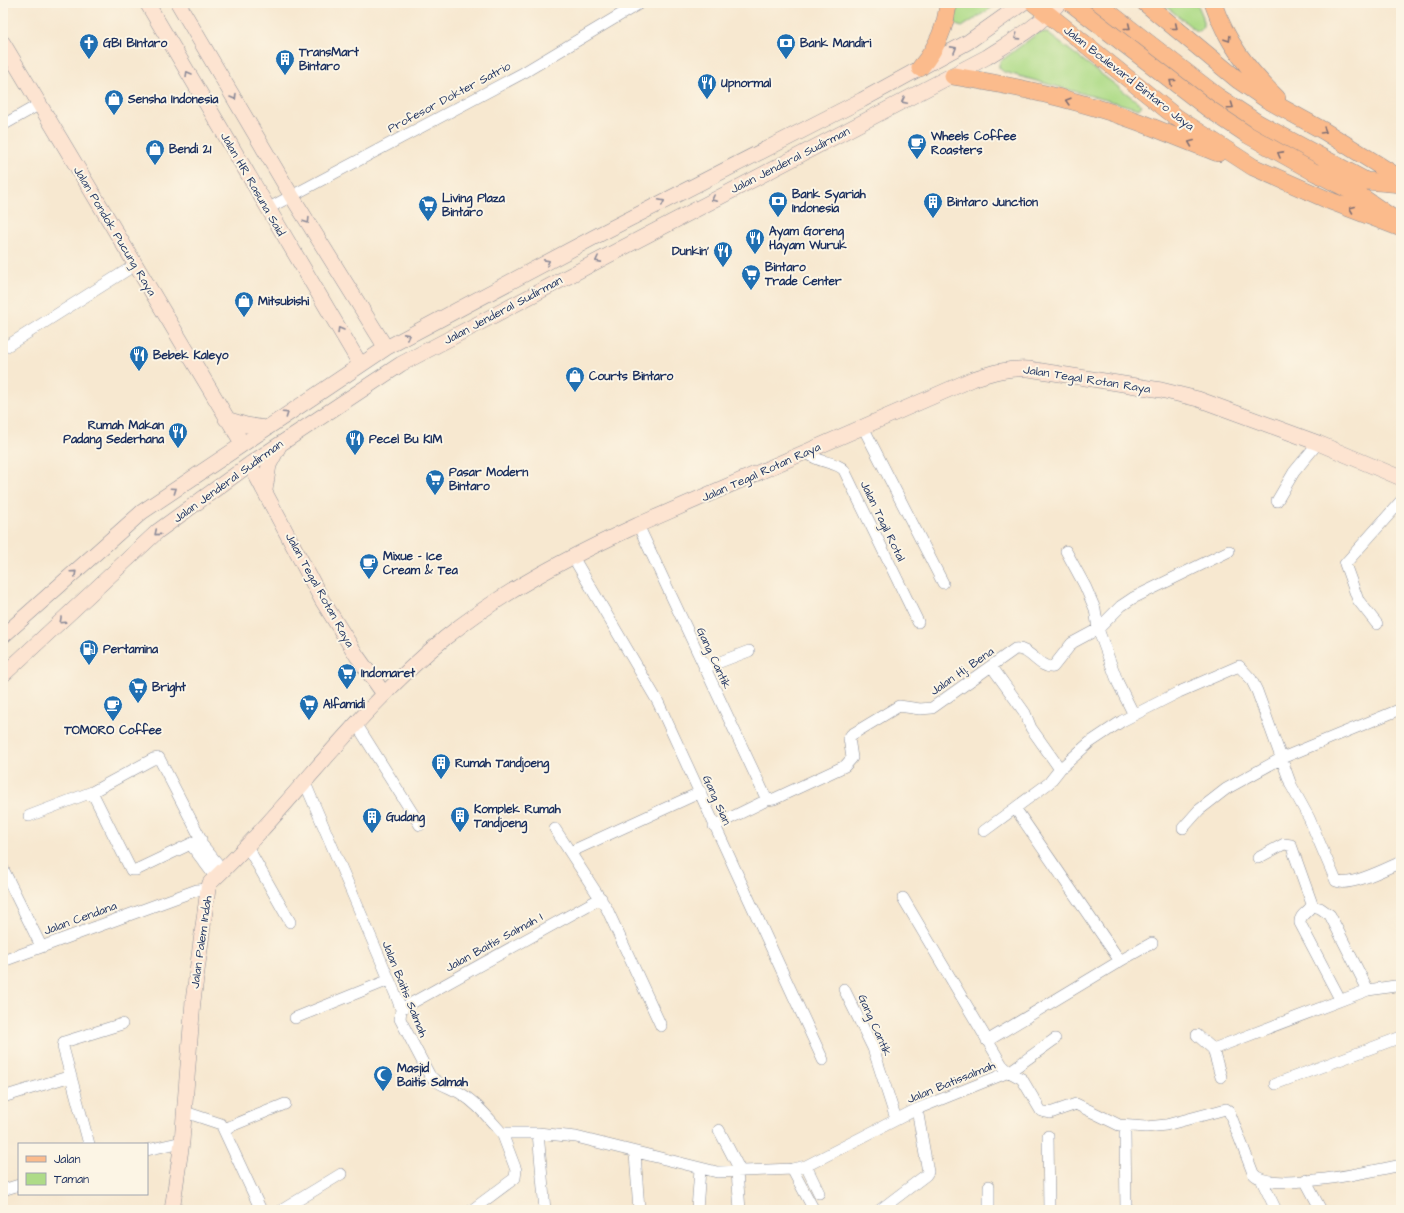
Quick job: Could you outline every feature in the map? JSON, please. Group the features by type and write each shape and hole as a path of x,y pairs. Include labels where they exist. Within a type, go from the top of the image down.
{"main road":[{"name":"Jalan HR Rasuna Said","path":"147,3 267,209 360,364"},
{"path":"178,3 291,195 386,348"},
{"path":"920,68 939,40 946,19 948,3"},
{"name":"Jalan Jenderal Sudirman","path":"3,636 142,512 360,364 386,348 502,286 862,100 968,42 1023,3"},
{"name":"Jalan Boulevard Bintaro Jaya","path":"1034,3 1054,9 1083,42 1176,117 1253,167 1328,200 1401,228"},
{"name":"Jalan Boulevard Bintaro Jaya","path":"1071,3 1215,114 1266,146 1319,166 1366,181 1401,184"},
{"path":"1076,3 1073,10 1071,24 1075,33 1083,42"},
{"name":"Jalan Boulevard Bintaro Jaya","path":"1097,3 1228,104 1258,123 1401,224"},
{"path":"1145,3 1238,80 1266,99 1291,111 1401,179"},
{"path":"1213,3 1222,28 1236,50 1267,88 1291,111"},
{"name":"Jalan Jenderal Sudirman","path":"3,675 158,531 280,443 401,364 953,76 987,57 1054,9"},
{"name":"Jalan Pondok Pucung Raya","path":"5,50 40,104 226,419 242,443"},
{"path":"953,76 1034,92 1138,122 1253,167"},
{"path":"523,275 522,280 524,290 533,295"},
{"path":"502,286 511,292 513,302 511,307"},
{"name":"Jalan Tegal Rotan Raya","path":"250,464 322,600 357,656 384,694 444,639 478,613 573,557 638,525 973,379 1000,370 1012,368 1029,369 1161,390 1198,399 1318,443 1401,478"},
{"path":"226,419 246,425 265,428"},
{"path":"265,490 268,465 280,443"},
{"path":"216,879 305,783 384,694"},
{"name":"Jalan Palem Indah","path":"172,1210 182,1142 193,1001 216,879"}],"street":[{"name":"Profesor Dokter Satrio","path":"267,209 523,73 640,3"},
{"path":"3,125 40,104"},
{"path":"7,346 135,265"},
{"path":"862,427 943,583"},
{"path":"1277,501 1294,472 1318,443"},
{"name":"Jalan Tagil Rotal","path":"806,452 816,460 838,466 844,470 918,622"},
{"path":"1377,624 1358,600 1345,564 1401,501"},
{"name":"Gang Cantik","path":"638,525 767,800"},
{"path":"1066,551 1085,586 1095,609 1098,629 1118,683 1134,715"},
{"name":"Jalan Hj. Bena","path":"714,826 767,800 774,799 844,766 852,758 849,738 852,735 897,707 901,706 920,709 932,708 1014,650 1019,649 1047,667 1053,667 1072,643 1098,629 1121,606 1133,598 1229,551"},
{"name":"Gang Sian","path":"573,557 658,702 673,738 700,792 714,826 823,1060"},
{"path":"704,668 749,651"},
{"path":"984,831 1049,783 1060,769 1089,744 1134,715 1180,692 1238,666 1242,668 1254,685 1291,786 1309,818 1336,881 1342,882 1367,876 1401,862"},
{"path":"992,667 1025,713 1031,728 1060,769"},
{"path":"1183,828 1199,810 1226,789 1282,758 1401,709"},
{"path":"356,725 420,825"},
{"path":"29,816 92,792 153,759 158,758 202,838 195,843 136,870 132,870 92,792"},
{"name":"Jalan Baitis Salmah","path":"305,783 389,980 400,1009 400,1019 430,1076 437,1083 460,1094 475,1105 502,1133"},
{"path":"570,852 700,792"},
{"path":"1015,808 1120,961"},
{"path":"555,829 601,898 660,1026"},
{"path":"195,843 216,879"},
{"path":"1258,858 1284,844 1290,845 1312,906"},
{"path":"247,846 290,922"},
{"name":"Jalan Cendana","path":"3,869 42,946 196,890 216,879"},
{"name":"Jalan Baitis Salmah I","path":"400,1009 601,898"},
{"path":"903,898 987,1041 1009,1072 1055,1039"},
{"path":"1312,906 1320,908 1330,915 1368,990"},
{"path":"1312,906 1301,917 1300,923 1340,999"},
{"path":"987,1041 1152,943"},
{"path":"3,961 42,946"},
{"path":"295,1018 389,980"},
{"path":"1213,1049 1340,999 1368,990 1390,986 1401,988"},
{"name":"Gang Cantik","path":"844,989 873,1048 896,1119"},
{"path":"89,1143 71,1076 64,1042 122,1024"},
{"path":"1197,1035 1213,1049 1221,1077"},
{"path":"1275,1084 1401,1038"},
{"name":"Jalan Batissalmah","path":"806,1166 917,1109 1009,1072 1022,1079 1041,1111 1046,1113 1076,1104 1119,1125 1146,1127 1166,1125 1221,1108 1229,1110 1253,1173 1256,1178 1262,1181"},
{"path":"3,1096 71,1076"},
{"path":"224,1129 285,1104"},
{"path":"880,1210 928,1172 917,1109"},
{"path":"184,1112 221,1124 261,1210"},
{"path":"719,1130 739,1172 740,1210"},
{"path":"472,1210 515,1178 516,1170 502,1133 538,1133 576,1137 700,1169 739,1172 792,1169 806,1166 819,1193"},
{"path":"538,1133 545,1210"},
{"path":"1125,1134 1126,1210"},
{"path":"1048,1136 1049,1210"},
{"path":"148,1150 182,1142"},
{"path":"635,1153 639,1210"},
{"path":"1276,1210 1262,1181 1280,1182 1349,1176 1401,1165"},
{"path":"697,1210 700,1169"},
{"path":"792,1169 814,1210"},
{"path":"282,1210 341,1174"},
{"path":"1305,1180 1321,1210"},
{"path":"3,1190 18,1185"},
{"path":"985,1208 989,1186"}],"green space":[{"path":"960,3 999,3 962,27 956,25 954,17"},
{"path":"1162,3 1197,3 1203,17 1203,26 1199,31 1195,30"},
{"path":"1046,32 1142,105 1139,109 1004,72 999,68 999,64 1002,60 1038,33"}],"place":[{"name":"GBI BIntaro","path":"89,60"},
{"name":"Bank Mandiri","path":"786,60"},
{"name":"TransMart Bintaro","path":"285,76"},
{"name":"Upnormal","path":"707,100"},
{"name":"Sensha Indonesia","path":"114,116"},
{"name":"Wheels Coffee Roasters","path":"917,160"},
{"name":"Bendi 21","path":"155,166"},
{"name":"Bank Syariah Indonesia","path":"778,218"},
{"name":"Bintaro Junction","path":"933,219"},
{"name":"Living Plaza Bintaro","path":"428,222"},
{"name":"Ayam Goreng Hayam Wuruk","path":"755,255"},
{"name":"Dunkin'","path":"723,268"},
{"name":"Bintaro Trade Center","path":"751,291"},
{"name":"Mitsubishi","path":"244,318"},
{"name":"Bebek Kaleyo","path":"139,372"},
{"name":"Courts Bintaro","path":"575,393"},
{"name":"Rumah Makan Padang Sederhana","path":"178,449"},
{"name":"Pecel Bu KIM","path":"355,456"},
{"name":"Pasar Modern Bintaro","path":"435,496"},
{"name":"Mixue - Ice Cream & Tea","path":"369,580"},
{"name":"Pertamina","path":"89,666"},
{"name":"Indomaret","path":"347,690"},
{"name":"Bright","path":"138,704"},
{"name":"Alfamidi","path":"309,721"},
{"name":"TOMORO Coffee","path":"113,722"},
{"name":"Rumah Tandjoeng","path":"441,780"},
{"name":"Komplek Rumah Tandjoeng","path":"460,833"},
{"name":"Gudang","path":"372,834"},
{"name":"Masjid Baitis Salmah","path":"383,1092"}]}
